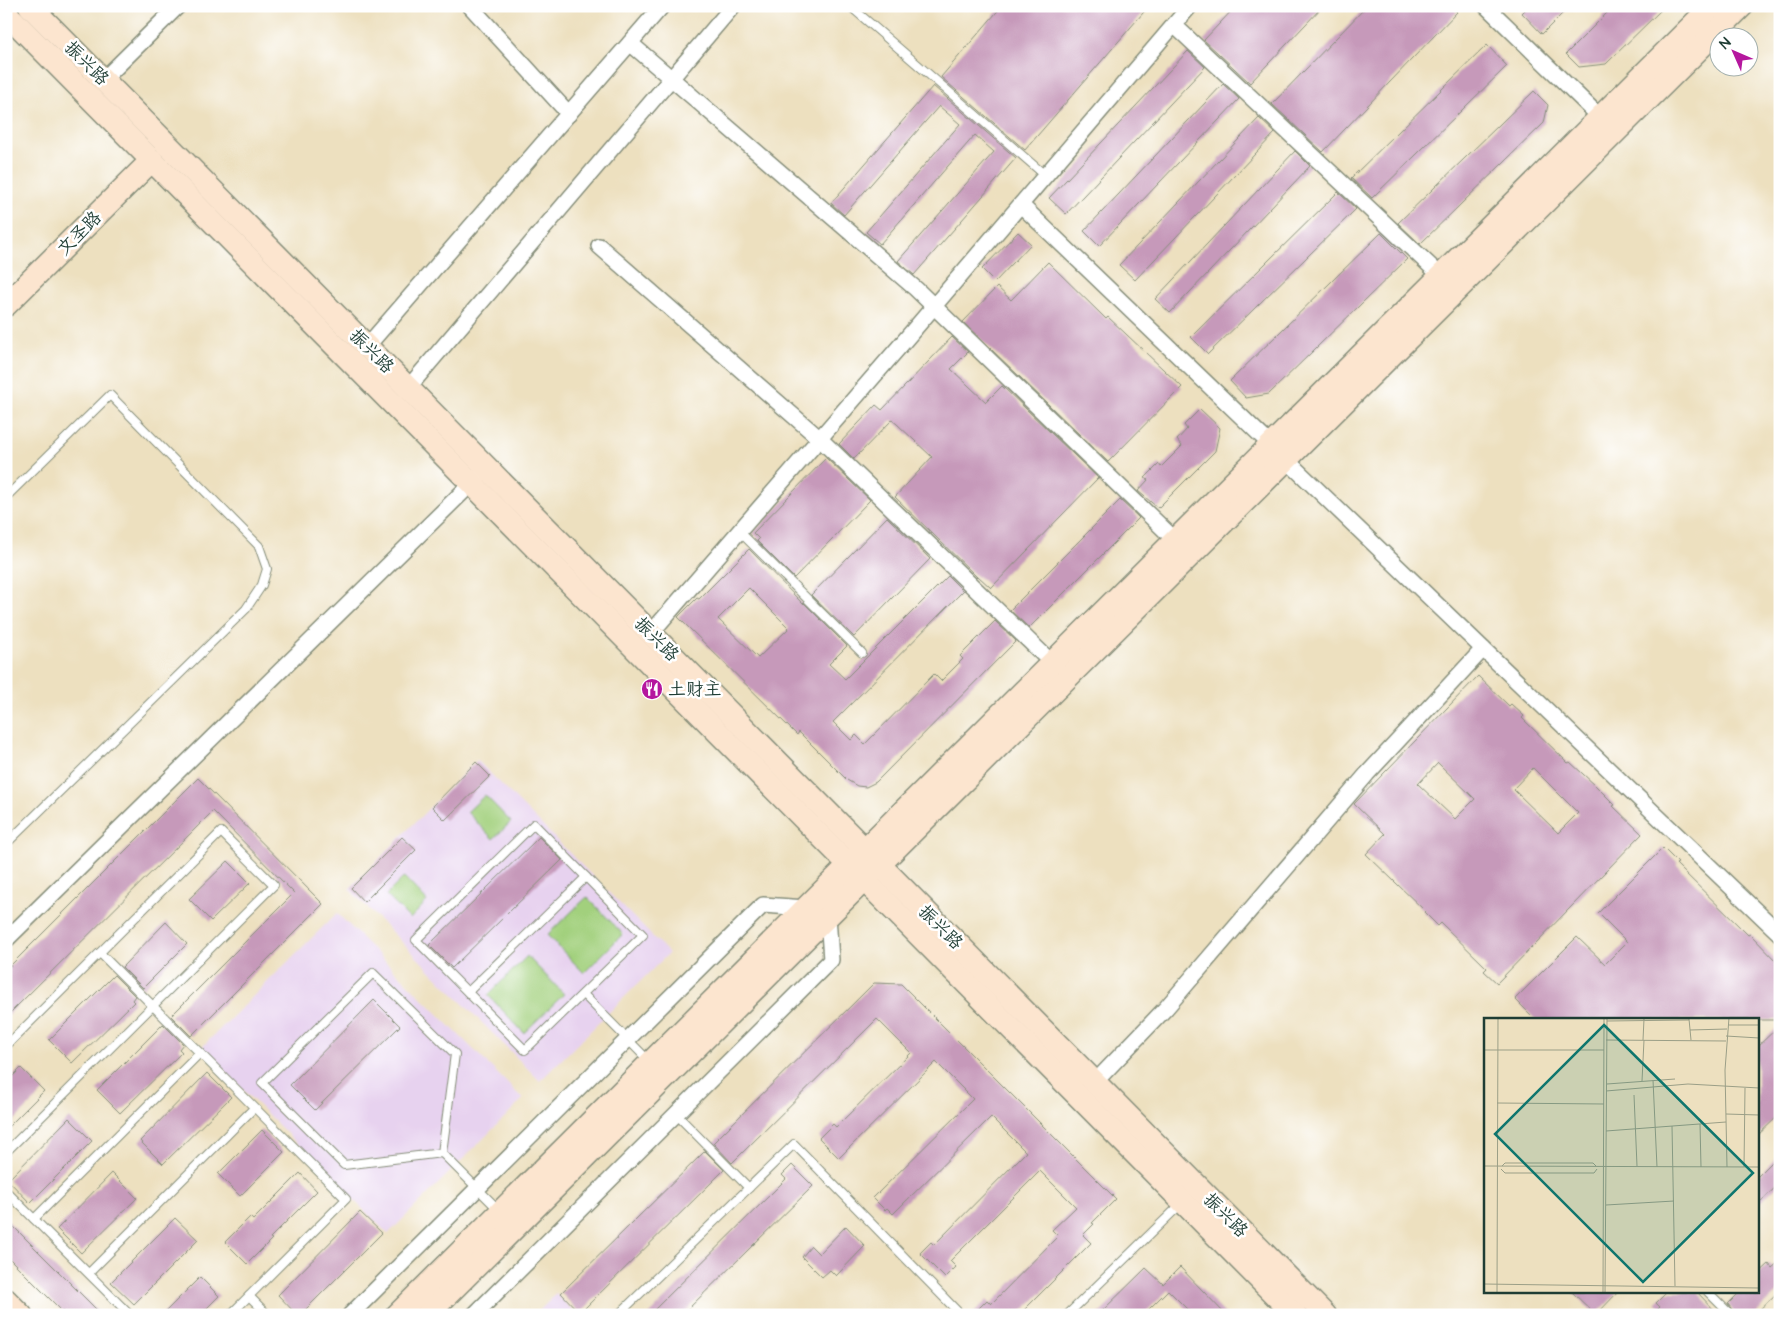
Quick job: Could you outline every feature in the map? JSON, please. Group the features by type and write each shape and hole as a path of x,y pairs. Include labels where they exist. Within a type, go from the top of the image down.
{"street":[{"name":"振兴路","path":"30,6 408,388 480,476 651,633 865,865 1183,1202 1295,1315"},
{"path":"103,80 178,6"},
{"path":"470,6 569,114"},
{"path":"369,344 662,6"},
{"path":"408,388 733,6"},
{"path":"651,633 820,439 1190,6"},
{"path":"1486,6 1600,117"},
{"path":"397,1315 806,908 865,865 1278,453 1742,6"},
{"path":"427,1315 828,916 865,865 1052,664 1175,540 1278,453 1441,276 1600,117 1701,10"},
{"name":"振兴路","path":"6,12 152,160 480,476 865,865 1095,1082 1325,1315"},
{"path":"1174,24 1441,276"},
{"path":"630,43 916,288 1175,540"},
{"name":"文圣路","path":"6,305 152,160"},
{"path":"1021,205 1780,934"},
{"path":"599,246 820,439 1052,664"},
{"path":"6,940 480,476"},
{"path":"1095,1082 1166,1008 1367,774 1483,649"},
{"path":"350,1315 763,905 806,908"},
{"path":"474,1315 831,960 828,916"},
{"path":"6,1300 21,1315"}],"lane":[{"path":"850,6 1046,176"},
{"path":"6,497 110,395 259,546 267,569 262,585 246,609 6,844"},
{"path":"739,531 862,653"},
{"path":"534,824 642,935 525,1050 468,992 416,940 534,824"},
{"path":"6,1046 221,832 274,885 6,1152"},
{"path":"468,992 586,877"},
{"path":"100,953 346,1199 230,1315"},
{"path":"373,972 455,1054 442,1153 344,1165 262,1083 373,972"},
{"path":"583,994 650,1063"},
{"path":"34,1219 200,1053"},
{"path":"89,1273 254,1108"},
{"path":"676,1114 749,1188"},
{"path":"618,1315 794,1144 961,1315"},
{"path":"442,1153 501,1212"},
{"path":"6,1191 130,1315"},
{"path":"1067,1315 1183,1202"},
{"path":"1710,1294 1730,1315"},
{"path":"249,1296 268,1315"}],"shaded area":[{"path":"477,760 669,953 540,1081 349,889"},
{"path":"337,913 523,1099 388,1234 201,1048"},
{"path":"556,1294 577,1315 535,1315"}],"green space":[{"path":"485,795 511,822 493,839 467,812"},
{"path":"404,877 427,901 410,919 386,895"},
{"path":"587,897 623,934 584,973 547,935"},
{"path":"527,956 564,994 524,1033 488,995"}],"building":[{"path":"1002,6 1149,6 1025,150 941,77"},
{"path":"1236,6 1323,6 1250,83 1204,40"},
{"path":"1367,6 1451,6 1457,12 1323,152 1272,104"},
{"path":"1529,6 1570,6 1542,34 1522,13"},
{"path":"1614,6 1665,6 1606,64 1579,67 1566,54"},
{"path":"1487,45 1507,66 1372,198 1351,178"},
{"path":"1188,51 1205,67 1066,214 1049,198"},
{"path":"1223,84 1239,99 1099,246 1084,231"},
{"path":"933,86 1016,158 914,275 898,261 994,152 975,135 880,244 866,232 960,124 939,106 844,215 831,203"},
{"path":"1534,91 1548,105 1544,123 1420,244 1398,223"},
{"path":"1259,118 1275,133 1135,280 1119,265"},
{"path":"1295,151 1310,166 1170,313 1155,299"},
{"path":"1338,192 1356,209 1208,354 1191,337"},
{"path":"1018,232 1031,244 995,282 982,269"},
{"path":"1381,233 1407,259 1269,394 1246,398 1230,381"},
{"path":"1048,262 1106,319 1108,317 1182,387 1108,462 963,322 997,287 1011,300"},
{"path":"952,337 968,352 951,369 986,402 1002,386 1098,478 991,588 977,577 895,497 932,457 892,420 854,459 839,444 876,405 882,410"},
{"path":"1200,409 1220,428 1215,451 1158,508 1138,491 1148,480 1145,478 1159,464 1161,467 1182,446 1177,440 1187,429 1184,425"},
{"path":"826,458 870,500 794,578 757,541 759,539 753,533"},
{"path":"1120,500 1139,518 1029,628 1010,610"},
{"path":"887,517 930,559 854,637 811,595"},
{"path":"749,549 847,646 829,664 845,679 948,576 963,591 833,722 851,740 856,735 865,744 934,674 941,681 963,659 960,656 995,621 1016,641 876,782 866,787 857,786 847,780 799,732 797,735 678,617 697,598 699,599","holes":["749,588 789,628 758,658 718,619"]},
{"path":"1478,676 1509,706 1511,704 1524,716 1522,718 1568,763 1570,762 1596,786 1615,805 1613,806 1642,834 1497,983 1484,971 1487,968 1441,923 1438,926 1366,854 1385,834 1354,804","holes":["1438,763 1475,799 1455,819 1418,784","1533,768 1578,813 1558,833 1513,789"]},
{"path":"476,762 490,776 445,820 432,807"},
{"path":"198,778 323,904 191,1036 171,1016 294,893 213,811 6,1017 6,970"},
{"path":"402,837 416,850 364,902 351,888"},
{"path":"539,837 562,860 452,968 429,945"},
{"path":"1663,848 1678,863 1676,864 1780,965 1780,1020 1758,1020 1758,1018 1534,1018 1515,999 1577,937 1605,964 1627,942 1598,913"},
{"path":"228,861 250,883 211,921 189,899"},
{"path":"166,922 187,944 143,988 122,967"},
{"path":"114,975 135,996 132,1000 134,1002 72,1063 49,1040"},
{"path":"874,983 901,984 1116,1199 1083,1235 1091,1243 1019,1315 972,1315 987,1300 991,1304 1058,1236 1052,1230 1076,1207 1040,1171 950,1261 956,1267 945,1278 920,1253 931,1242 934,1245 1026,1152 991,1117 893,1214 887,1208 885,1210 873,1198 973,1099 936,1062 839,1158 819,1138 833,1124 836,1127 911,1053 877,1019 732,1163 713,1143"},
{"path":"374,1000 400,1026 315,1110 290,1085"},
{"path":"163,1024 183,1044 179,1049 182,1052 120,1113 97,1090"},
{"path":"1780,1025 1780,1114 1758,1135 1758,1046"},
{"path":"21,1068 44,1091 6,1129 6,1083"},
{"path":"207,1073 231,1097 163,1164 140,1141"},
{"path":"69,1118 92,1141 30,1203 8,1180"},
{"path":"262,1130 284,1152 240,1196 218,1174"},
{"path":"705,1151 724,1170 580,1313 561,1293"},
{"path":"1780,1154 1780,1183 1758,1204 1758,1176"},
{"path":"792,1165 813,1186 682,1315 649,1315 786,1179 782,1175"},
{"path":"112,1173 137,1198 81,1253 57,1229"},
{"path":"300,1173 317,1191 247,1264 225,1242 250,1217 253,1220"},
{"path":"360,1212 382,1233 300,1315 297,1315 278,1295"},
{"path":"175,1218 198,1240 134,1304 111,1282"},
{"path":"6,1219 102,1315 66,1315 6,1255"},
{"path":"846,1226 865,1246 836,1276 830,1270 822,1277 802,1257 811,1246 819,1254"},
{"path":"1780,1261 1780,1290 1754,1315 1736,1315 1728,1304 1738,1294 1758,1294 1758,1274 1769,1264 1772,1268"},
{"path":"1180,1267 1226,1315 1193,1315 1168,1290 1143,1315 1098,1315 1146,1268 1163,1284"},
{"path":"200,1277 219,1296 200,1315 162,1315"},
{"path":"1574,1294 1616,1294 1596,1315"},
{"path":"1665,1294 1699,1294 1718,1314 1720,1312 1723,1315 1652,1315 1660,1307 1656,1303"}],"place":[{"name":"土财主","path":"652,689"}]}
